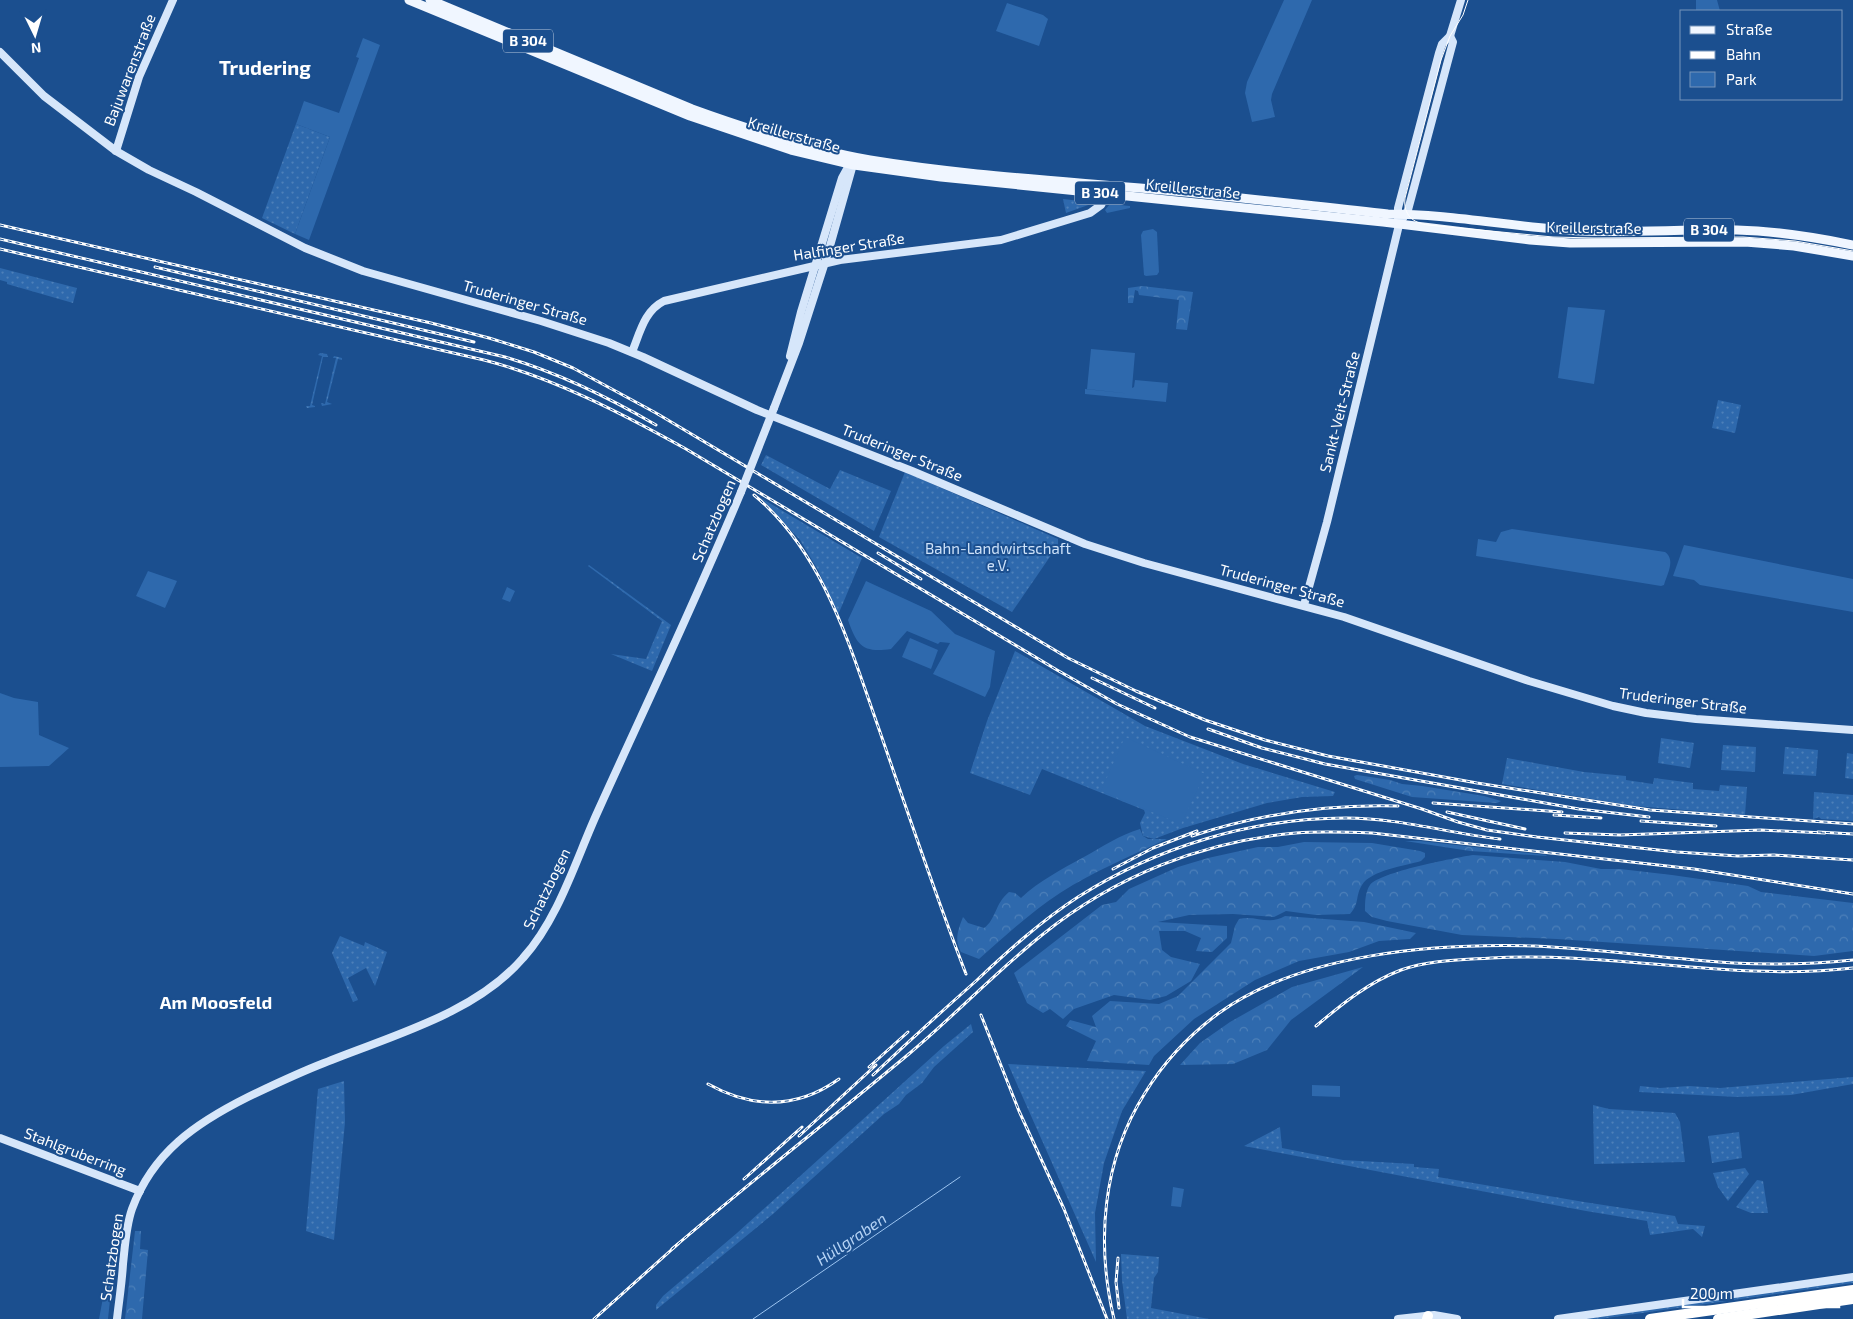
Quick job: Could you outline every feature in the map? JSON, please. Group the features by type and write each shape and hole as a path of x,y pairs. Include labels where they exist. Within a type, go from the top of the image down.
{"highway":[{"path":"1650,1319 1853,1290"},
{"path":"1718,1319 1853,1299"}],"main road":[{"name":"Kreillerstraße","path":"409,0 690,116 791,150 852,162 926,167 1102,190 1492,236 1570,243 1745,242 1802,247 1853,256"},
{"name":"Kreillerstraße","path":"430,0 692,109 852,162"},
{"name":"Kreillerstraße","path":"1102,190 1407,214 1582,231 1738,230 1776,232 1853,245"}],"street":[{"name":"Bajuwarenstraße","path":"116,151 139,78 173,0"},
{"name":"Sankt-Veit-Straße","path":"1304,605 1327,522 1399,225 1407,214 1452,42 1450,36 1461,0"},
{"name":"Sankt-Veit-Straße","path":"1399,225 1396,214 1440,48 1445,39 1450,36"},
{"name":"Truderinger Straße","path":"0,52 44,96 116,151 149,170 305,248 335,261 402,283 541,321 632,352 748,406 912,471 1075,540 1144,563 1304,605 1386,631 1529,681 1612,706 1646,713 1696,719 1853,730"},
{"name":"Schatzbogen","path":"117,1319 131,1211 154,1167 178,1141 202,1122 224,1109 284,1079 396,1035 449,1011 480,994 505,976 522,960 540,936 556,907 590,828 698,593 741,492 799,343 825,263 852,162"},
{"name":"Schatzbogen","path":"787,371 792,342 842,178 852,162"},
{"name":"Halfinger Straße","path":"632,352 648,314 656,305 664,301 825,263 1001,240 1087,214 1098,208 1102,190"},
{"name":"Stahlgruberring","path":"0,1138 140,1191"},
{"path":"1558,1319 1853,1277"},
{"path":"1398,1319 1457,1319"}],"green space":[{"path":"1284,0 1312,0 1272,94 1271,100 1275,117 1252,122 1245,93 1247,82"},
{"path":"1696,0 1717,0 1720,10 1696,10"},
{"path":"1007,3 1043,15 1048,19 1039,46 996,31"},
{"path":"363,38 380,45 309,240 295,234 330,137 296,124 304,101 339,113 359,58 356,57"},
{"path":"296,124 330,137 295,234 262,218"},
{"path":"1063,199 1090,202 1091,204 1066,213"},
{"path":"1110,204 1130,206 1130,208 1107,213 1105,210"},
{"path":"1153,229 1157,232 1159,272 1157,275 1146,276 1144,275 1141,235 1143,231"},
{"path":"0,268 77,288 73,303 7,284 7,282 0,280"},
{"path":"1142,286 1193,292 1187,330 1176,329 1179,300 1139,295 1138,291 1135,290 1133,303 1128,303 1128,288"},
{"path":"1568,307 1605,310 1594,384 1558,378"},
{"path":"1091,349 1135,353 1132,388 1134,387 1135,380 1168,383 1166,402 1085,394 1085,389 1132,394 1087,389"},
{"path":"320,353 327,354 328,357 323,357 312,405 315,407 307,408 306,406 310,406 322,356 318,355"},
{"path":"334,356 342,358 342,360 338,359 327,402 332,404 322,406 321,403 325,404 336,358 333,358"},
{"path":"1718,400 1741,405 1735,433 1712,428"},
{"path":"766,455 830,489 840,470 891,491 874,531 761,465"},
{"name":"Bahn-Landwirtschaft e.V.","path":"905,472 1058,539 1058,545 1012,612 879,537"},
{"path":"761,498 862,558 838,615 818,570 800,540"},
{"path":"1512,529 1665,552 1670,559 1670,567 1664,585 1661,586 1476,556 1478,539 1496,542 1501,532"},
{"path":"1684,545 1853,579 1853,612 1700,585 1694,580 1673,576"},
{"path":"589,565 671,625 652,671 611,654 646,659 662,621"},
{"path":"148,571 177,581 165,608 136,596"},
{"path":"866,581 931,611 955,634 995,651 990,687 985,697 933,674 950,643 940,642 938,644 907,631 891,649 874,650 862,646 858,642 848,620"},
{"path":"507,587 515,591 510,602 502,599"},
{"path":"910,638 938,650 931,669 902,657"},
{"path":"1015,651 1145,726 1243,764 1335,792 1333,796 1302,797 1267,803 1183,828 1154,839 1143,836 1140,823 1145,813 1144,810 1042,769 1030,795 970,773 987,721"},
{"path":"0,693 14,698 38,702 39,735 69,748 49,766 0,767"},
{"path":"1125,737 1205,774 1181,824 1101,791"},
{"path":"1661,738 1694,743 1690,768 1658,763"},
{"path":"1723,745 1756,747 1755,772 1721,770"},
{"path":"1785,747 1818,750 1816,776 1783,774"},
{"path":"1847,753 1853,754 1853,779 1845,778"},
{"path":"1507,758 1584,772 1626,776 1626,780 1653,784 1654,778 1693,783 1693,789 1719,791 1720,785 1747,787 1745,815 1635,806 1502,784"},
{"path":"1354,776 1390,780 1402,784 1484,796 1501,801 1497,803 1412,797 1355,779"},
{"path":"1814,792 1853,795 1853,821 1821,819 1819,817 1813,819"},
{"path":"1140,829 1143,836 1148,839 1167,839 1099,871 1049,900 979,959 961,952 957,939 963,917 968,923 984,928 991,921 1004,896 1009,892 1015,893 1021,898 1035,886 1059,871 1118,838"},
{"path":"1405,841 1420,841 1547,856 1470,851"},
{"path":"1304,842 1372,843 1420,851 1425,853 1425,857 1421,861 1380,872 1366,880 1360,889 1355,906 1350,914 1316,915 1286,911 1274,917 1233,914 1189,915 1158,922 1227,926 1227,938 1212,952 1196,951 1201,938 1185,931 1159,931 1162,950 1171,957 1200,964 1191,981 1166,996 1150,1000 1114,995 1074,1009 1063,1019 1050,1009 1043,1013 1027,1003 1014,973 1102,905 1116,902 1129,889 1178,867 1208,858 1258,847 1278,847"},
{"path":"1473,855 1565,862 1601,869 1620,869 1672,875 1748,886 1761,892 1853,903 1853,951 1814,956 1557,939 1462,935 1387,921 1372,917 1365,911 1367,891 1370,885 1377,880 1418,866"},
{"path":"1285,916 1364,922 1416,933 1410,939 1379,941 1349,952 1299,961 1255,980 1194,1019 1154,1056 1149,1065 1087,1061 1096,1041 1066,1026 1070,1020 1096,1027 1092,1016 1110,1001 1159,1004 1178,996 1231,943 1235,926 1239,919 1273,920"},
{"path":"340,936 364,946 365,942 387,952 375,986 366,968 348,978 358,1000 353,1002 332,953"},
{"path":"1363,967 1291,1020 1267,1050 1233,1064 1180,1065 1200,1043 1230,1022 1292,987"},
{"path":"971,1024 973,1032 934,1067 922,1083 906,1095 899,1104 884,1114 773,1214 656,1310 656,1305 663,1296 737,1233 944,1046"},
{"path":"1008,1064 1146,1071 1122,1111 1104,1163 1095,1213 1096,1262"},
{"path":"1853,1077 1853,1084 1791,1095 1737,1097 1639,1092 1640,1086 1720,1088"},
{"path":"344,1081 345,1122 334,1240 306,1231 318,1089"},
{"path":"1312,1085 1340,1086 1340,1097 1312,1096"},
{"path":"1593,1105 1609,1109 1675,1113 1680,1122 1685,1162 1594,1164"},
{"path":"1280,1127 1282,1148 1343,1160 1414,1164 1414,1167 1439,1169 1438,1177 1675,1216 1678,1224 1705,1226 1702,1237 1693,1229 1650,1235 1647,1221 1244,1146"},
{"path":"1739,1132 1742,1158 1712,1163 1708,1136"},
{"path":"1745,1168 1749,1174 1728,1201 1718,1187 1713,1173"},
{"path":"1757,1180 1763,1181 1768,1213 1751,1213 1736,1207"},
{"path":"1173,1187 1184,1189 1181,1207 1171,1206"},
{"path":"135,1231 141,1231 140,1249 148,1250 142,1319 125,1319"},
{"path":"113,1244 116,1244 108,1319 99,1319"},
{"path":"1121,1254 1159,1257 1158,1272 1154,1278 1151,1308 1209,1319 1127,1319"},
{"path":"1853,1280 1853,1283 1600,1319 1581,1319"}],"waterway":[{"name":"Hüllgraben","path":"753,1319 960,1177"}],"tram line":[{"path":"1468,0 1463,15 1450,36 1441,60 1405,198 1407,213 1414,220 1428,225 1553,237 1743,237 1795,241 1853,251"}],"railway":[{"path":"0,225 431,323 534,352 573,368 656,413 1068,658 1136,691 1205,720 1265,740 1328,756 1477,783 1650,810 1853,824"},
{"path":"0,239 505,357 545,370 583,386 656,425"},
{"path":"0,249 484,360 562,387 613,410 686,449 1117,704 1190,737 1487,830 1677,852 1853,860"},
{"path":"155,267 474,342"},
{"path":"754,495 779,519 799,545 817,574 832,604 858,668 966,974"},
{"path":"878,553 921,579"},
{"path":"1092,678 1155,708"},
{"path":"1208,729 1262,748 1325,764 1579,809 1649,817"},
{"path":"1433,803 1562,812"},
{"path":"1192,836 1242,822 1294,812 1345,807 1398,806"},
{"path":"1447,812 1525,829"},
{"path":"1554,815 1601,818"},
{"path":"873,1075 1000,959 1051,916 1108,879 1173,850 1241,830 1311,819 1385,820 1500,839"},
{"path":"1641,821 1716,826"},
{"path":"1565,833 1620,835 1761,830 1825,833"},
{"path":"1113,869 1153,848 1197,831"},
{"path":"1818,832 1853,834"},
{"path":"672,1249 910,1053 1042,935 1099,895 1130,879 1194,853 1261,837 1296,833 1372,833 1694,869 1853,894"},
{"path":"1114,1319 1108,1290 1105,1232 1107,1203 1119,1146 1145,1093 1178,1050 1197,1030 1219,1013 1252,993 1289,977 1329,965 1413,950 1456,947 1535,946 1749,964 1853,960"},
{"path":"1316,1026 1356,994 1389,975 1423,964 1445,961 1536,957 1762,971 1808,971 1853,968"},
{"path":"981,1015 1019,1111 1064,1209 1107,1319"},
{"path":"869,1067 908,1032"},
{"path":"799,1136 876,1065"},
{"path":"708,1084 742,1098 775,1102 807,1096 839,1079"},
{"path":"744,1179 802,1127"},
{"path":"594,1319 678,1244"},
{"path":"1118,1258 1116,1282 1119,1308"}],"district":[{"name":"Trudering","path":"265,68"},
{"name":"Am Moosfeld","path":"216,1003"}]}
